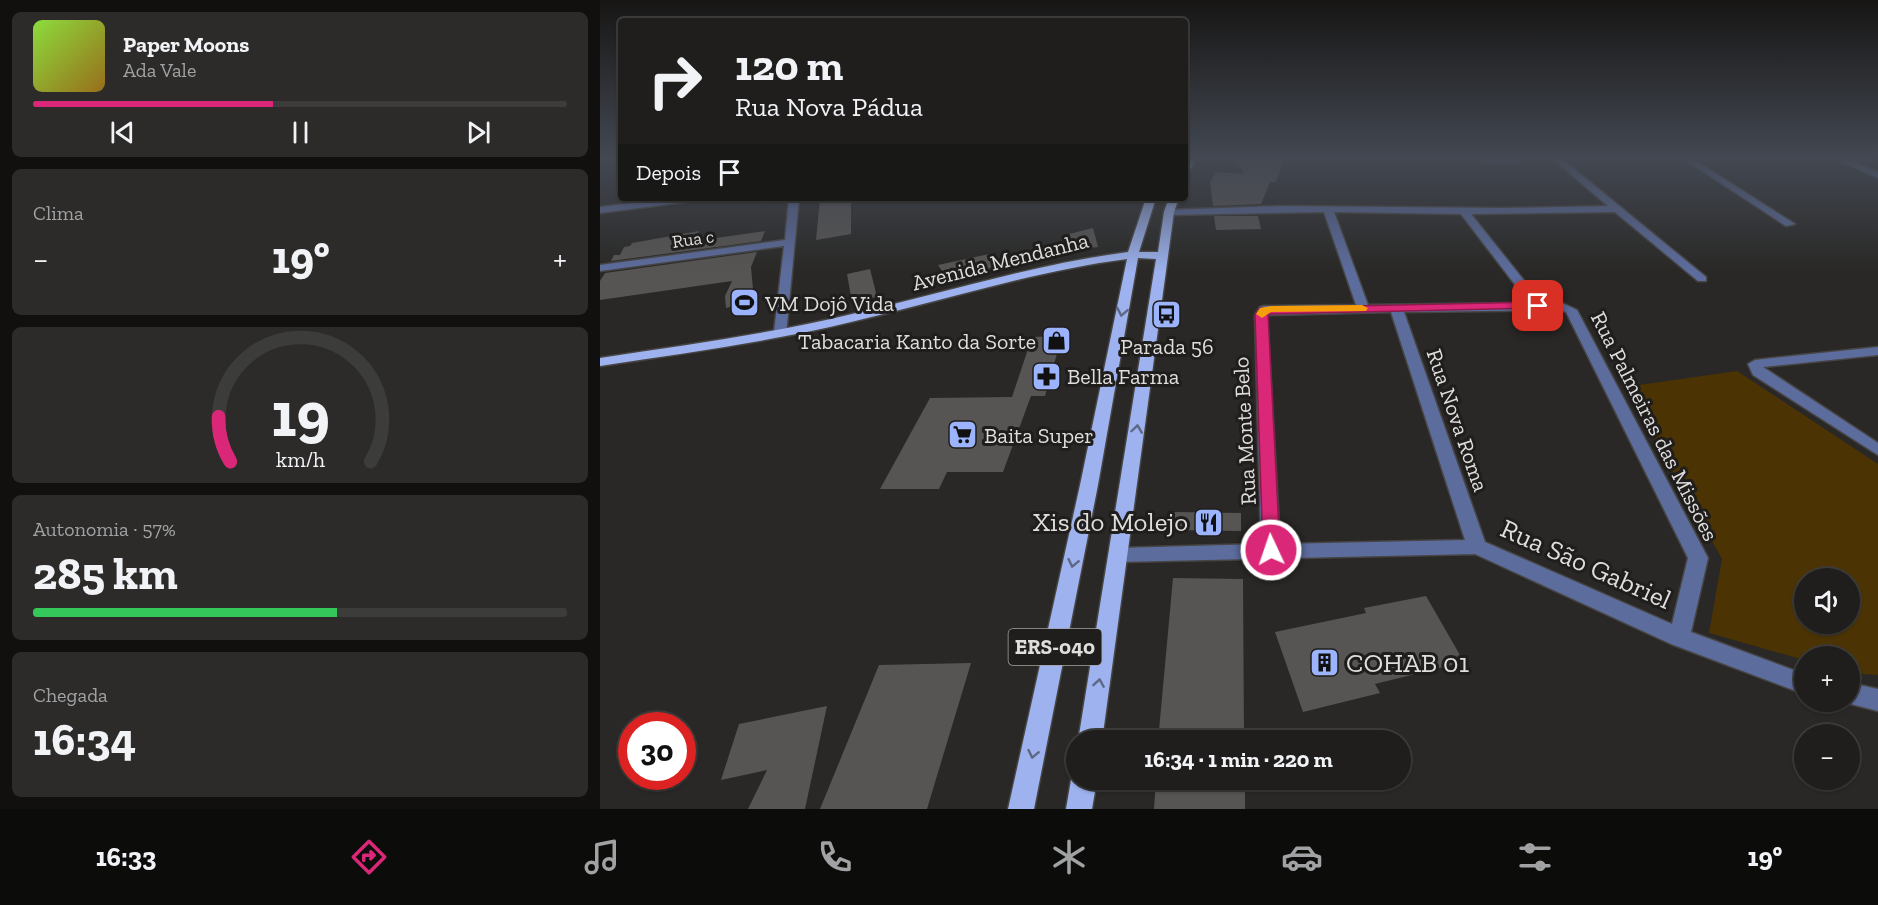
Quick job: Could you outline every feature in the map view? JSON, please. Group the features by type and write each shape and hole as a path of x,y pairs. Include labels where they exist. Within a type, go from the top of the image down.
{"main road":[{"name":"ERS-040","path":"1022,809 1133,255 1150,201"},
{"name":"ERS-040","path":"1092,730 1169,212 1173,201"},
{"name":"Avenida Mendanha","path":"600,362 849,319 1084,261 1133,255 1164,256"},
{"path":"1079,809 1082,790"}],"street":[{"path":"1603,197 1702,279"},
{"path":"1747,197 1790,224"},
{"path":"600,210 670,201"},
{"path":"781,332 794,201"},
{"path":"1169,212 1271,208 1546,213 1618,209"},
{"path":"1328,209 1363,308 1538,306"},
{"path":"1464,211 1538,306"},
{"name":"Rua c","path":"600,268 790,242"},
{"name":"Rua Palmeiras das Missões","path":"1538,306 1571,310 1698,558 1679,637"},
{"name":"Rua Monte Belo","path":"1271,550 1261,315 1264,310 1363,308"},
{"name":"Rua Nova Roma","path":"1396,308 1476,547"},
{"path":"1878,351 1755,364 1758,372 1878,450"},
{"name":"Rua São Gabriel","path":"1119,555 1476,547 1679,637 1794,682"},
{"path":"1860,696 1878,700"}],"shaded area":[{"path":"1737,371 1878,464 1878,675 1860,674 1860,646 1794,646 1794,657 1709,633 1722,559 1625,387"}],"building":[{"path":"1212,197 1264,197 1261,204 1213,206"},
{"path":"820,201 851,201 851,234 816,240"},
{"path":"1214,216 1258,216 1261,229 1216,230"},
{"path":"1093,228 1098,247 1063,251 1061,236"},
{"path":"699,231 694,241 765,231 761,241 611,261 614,255 620,255 624,247 632,243"},
{"path":"757,252 751,267 754,301 726,308 725,296 732,281 600,300 600,281 605,273"},
{"path":"989,254 993,268 948,280 938,265"},
{"path":"870,269 877,297 852,302 847,274"},
{"name":"Baita Super","path":"1062,336 1045,396 1031,396 1003,472 947,472 939,489 880,489 930,398 1012,397 1032,337"},
{"name":"Xis do Molejo","path":"1172,512 1241,513 1241,531 1170,530"},
{"path":"1173,578 1243,579 1244,730 1159,730"},
{"path":"1426,596 1464,662 1375,684 1380,693 1303,712 1275,632 1366,613 1364,608"},
{"path":"971,663 927,809 820,809 879,665"},
{"path":"827,706 805,809 748,809 767,770 721,780 739,724"},
{"path":"1155,790 1245,790 1245,809 1154,809"}],"slow traffic":[{"path":"1262,314 1264,310 1271,309 1362,308"}],"place":[{"name":"VM Dojô Vida","path":"744,303"},
{"name":"Parada 56","path":"1167,314"},
{"name":"Tabacaria Kanto da Sorte","path":"1057,341"},
{"name":"Bella Farma","path":"1046,376"},
{"name":"Baita Super","path":"963,435"},
{"name":"Xis do Molejo","path":"1209,522"},
{"name":"COHAB 01","path":"1325,663"}],"route":[{"path":"1271,550 1261,315 1264,310 1538,306"}]}
